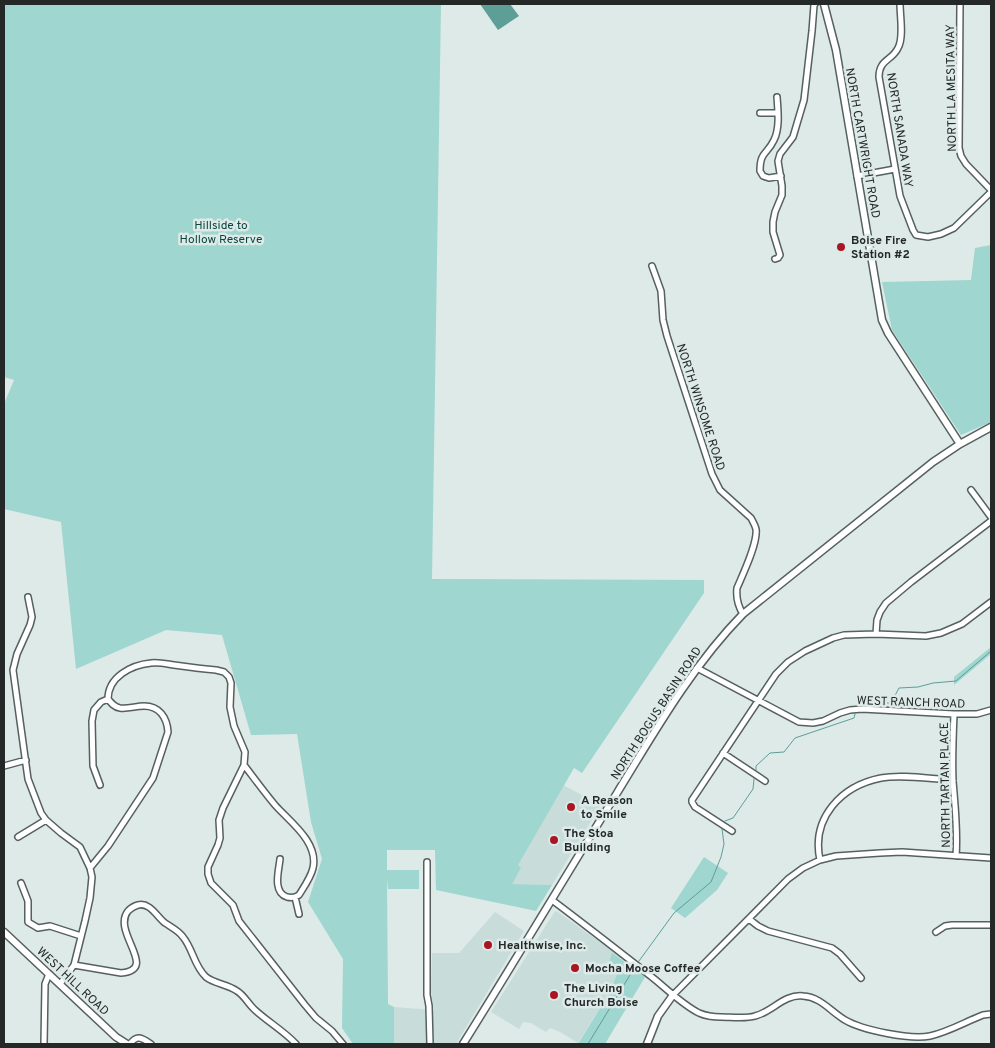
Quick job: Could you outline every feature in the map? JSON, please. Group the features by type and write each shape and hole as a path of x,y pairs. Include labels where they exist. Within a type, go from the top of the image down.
{"street":[{"path":"775,259 780,255 773,232 773,222 782,195 778,161 780,154 793,137 804,100 812,31 812,14 815,4"},
{"name":"NORTH CARTWRIGHT ROAD","path":"824,4 836,50 882,320 888,333 960,444"},
{"name":"NORTH SANADA WAY","path":"900,4 900,46 882,64 879,70 879,77 900,196 913,230 916,235 928,237 948,231 954,228 991,191"},
{"name":"NORTH LA MESITA WAY","path":"960,4 961,156 991,191"},
{"path":"778,97 776,135 774,142 762,157 760,171 763,176 770,178 781,176"},
{"path":"760,112 778,112"},
{"path":"857,176 895,170"},
{"name":"NORTH WINSOME ROAD","path":"652,266 661,291 663,320 667,336 712,474 720,490 754,523 756,531 754,543 736,593 743,614"},
{"name":"NORTH BOGUS BASIN ROAD","path":"463,1044 646,746 697,668 724,633 743,614 933,462 991,427"},
{"path":"876,634 877,620 886,603 991,519 971,490"},
{"path":"28,597 32,617 17,654 13,670 28,779 40,812 46,820 80,847 92,877 90,898 74,965 60,984"},
{"path":"732,831 695,807 692,802 758,700 782,667 805,651 844,635 926,636 941,633 962,624 991,602"},
{"path":"90,868 108,846 153,778 168,732 165,717 153,708 145,706 119,708 113,705 108,699 111,685 122,673 132,667 144,664 153,663 224,672 229,677 231,683 230,707 234,726 245,752 244,765 223,808 220,820 220,838 208,866 208,874 211,883 233,905 239,921 305,1005 343,1044"},
{"name":"WEST RANCH ROAD","path":"697,668 799,722 814,723 850,710 862,709 954,714 978,714 991,710"},
{"path":"100,785 92,766 92,721 94,710 101,702 108,699"},
{"name":"NORTH TARTAN PLACE","path":"954,714 953,780 957,834 956,856"},
{"path":"723,753 765,781"},
{"path":"4,766 26,760"},
{"path":"244,765 275,805 297,826 312,853 313,868 299,895 295,897 290,898 280,892 278,886 280,859"},
{"path":"820,860 817,843 823,819 835,803 849,791 866,782 882,778 953,780"},
{"path":"18,837 46,820"},
{"path":"647,1044 658,1016 673,995 788,879 804,868 820,860 836,856 880,853 902,852 991,858"},
{"path":"426,862 427,995 430,1044"},
{"path":"22,883 28,901 28,922 38,928 50,926 81,936"},
{"path":"295,897 299,914"},
{"path":"552,900 630,959 673,995 701,1014 738,1017 755,1016 784,1000 802,995 821,1002 838,1016 861,1027 903,1036 918,1037 929,1036 982,1015 991,1014"},
{"path":"74,965 122,973 135,969 136,956 124,927 124,921 130,908 136,905 146,906 182,936 195,962 206,977 238,991 253,1009 296,1044"},
{"path":"749,919 768,931 832,948 840,954 861,978"},
{"path":"936,932 945,926 952,925 991,925"},
{"name":"WEST HILL ROAD","path":"4,932 116,1036 129,1044"},
{"path":"44,1044 45,984 49,974"},
{"path":"116,1036 116,1044"},
{"path":"129,1044 137,1038 151,1044"}],"shaded area":[{"path":"480,4 510,4 519,16 498,30"},
{"path":"563,785 601,805 552,885 511,884 521,868 517,865"},
{"path":"555,911 625,960 618,970 610,992 578,1043 560,1032 550,1028 546,1032 531,1023 523,1022 519,1029 491,1012"},
{"path":"495,912 524,931 456,1044 394,1044 394,1007 434,1010 431,991 432,953 459,953"}],"green space":[{"name":"Hillside to Hollow Reserve","path":"4,4 441,4 432,579 704,580 704,593 582,773 574,768 518,865 521,868 512,884 552,885 536,911 436,890 435,850 387,850 387,870 419,870 419,889 388,889 387,879 388,1004 394,1007 394,1044 353,1044 342,1028 343,959 308,902 322,859 311,822 297,734 251,735 222,635 166,630 76,669 61,522 4,509 4,404 14,380 4,377"},
{"path":"991,245 991,422 961,435 892,330 882,282 971,280 975,248"},
{"path":"991,647 991,654 954,685 954,677"},
{"path":"704,857 728,873 717,890 685,918 671,908"},
{"path":"612,953 645,977 605,1044 578,1044 610,992 618,971 612,966 610,960"}],"waterway":[{"path":"857,707 863,703 891,703 899,688 956,681 991,651"},
{"path":"756,770 756,766 770,753 784,752 795,738 854,718 855,714"},
{"path":"725,821 733,818 753,789 754,779"},
{"path":"639,961 674,913 711,882 724,844 722,829"},
{"path":"588,1044 633,970"}],"place":[{"name":"Boise Fire Station #2","path":"841,247"},
{"name":"A Reason to Smile","path":"571,807"},
{"name":"The Stoa Building","path":"554,840"},
{"name":"Healthwise, Inc.","path":"488,945"},
{"name":"Mocha Moose Coffee","path":"575,968"},
{"name":"The Living Church Boise","path":"554,995"}]}
